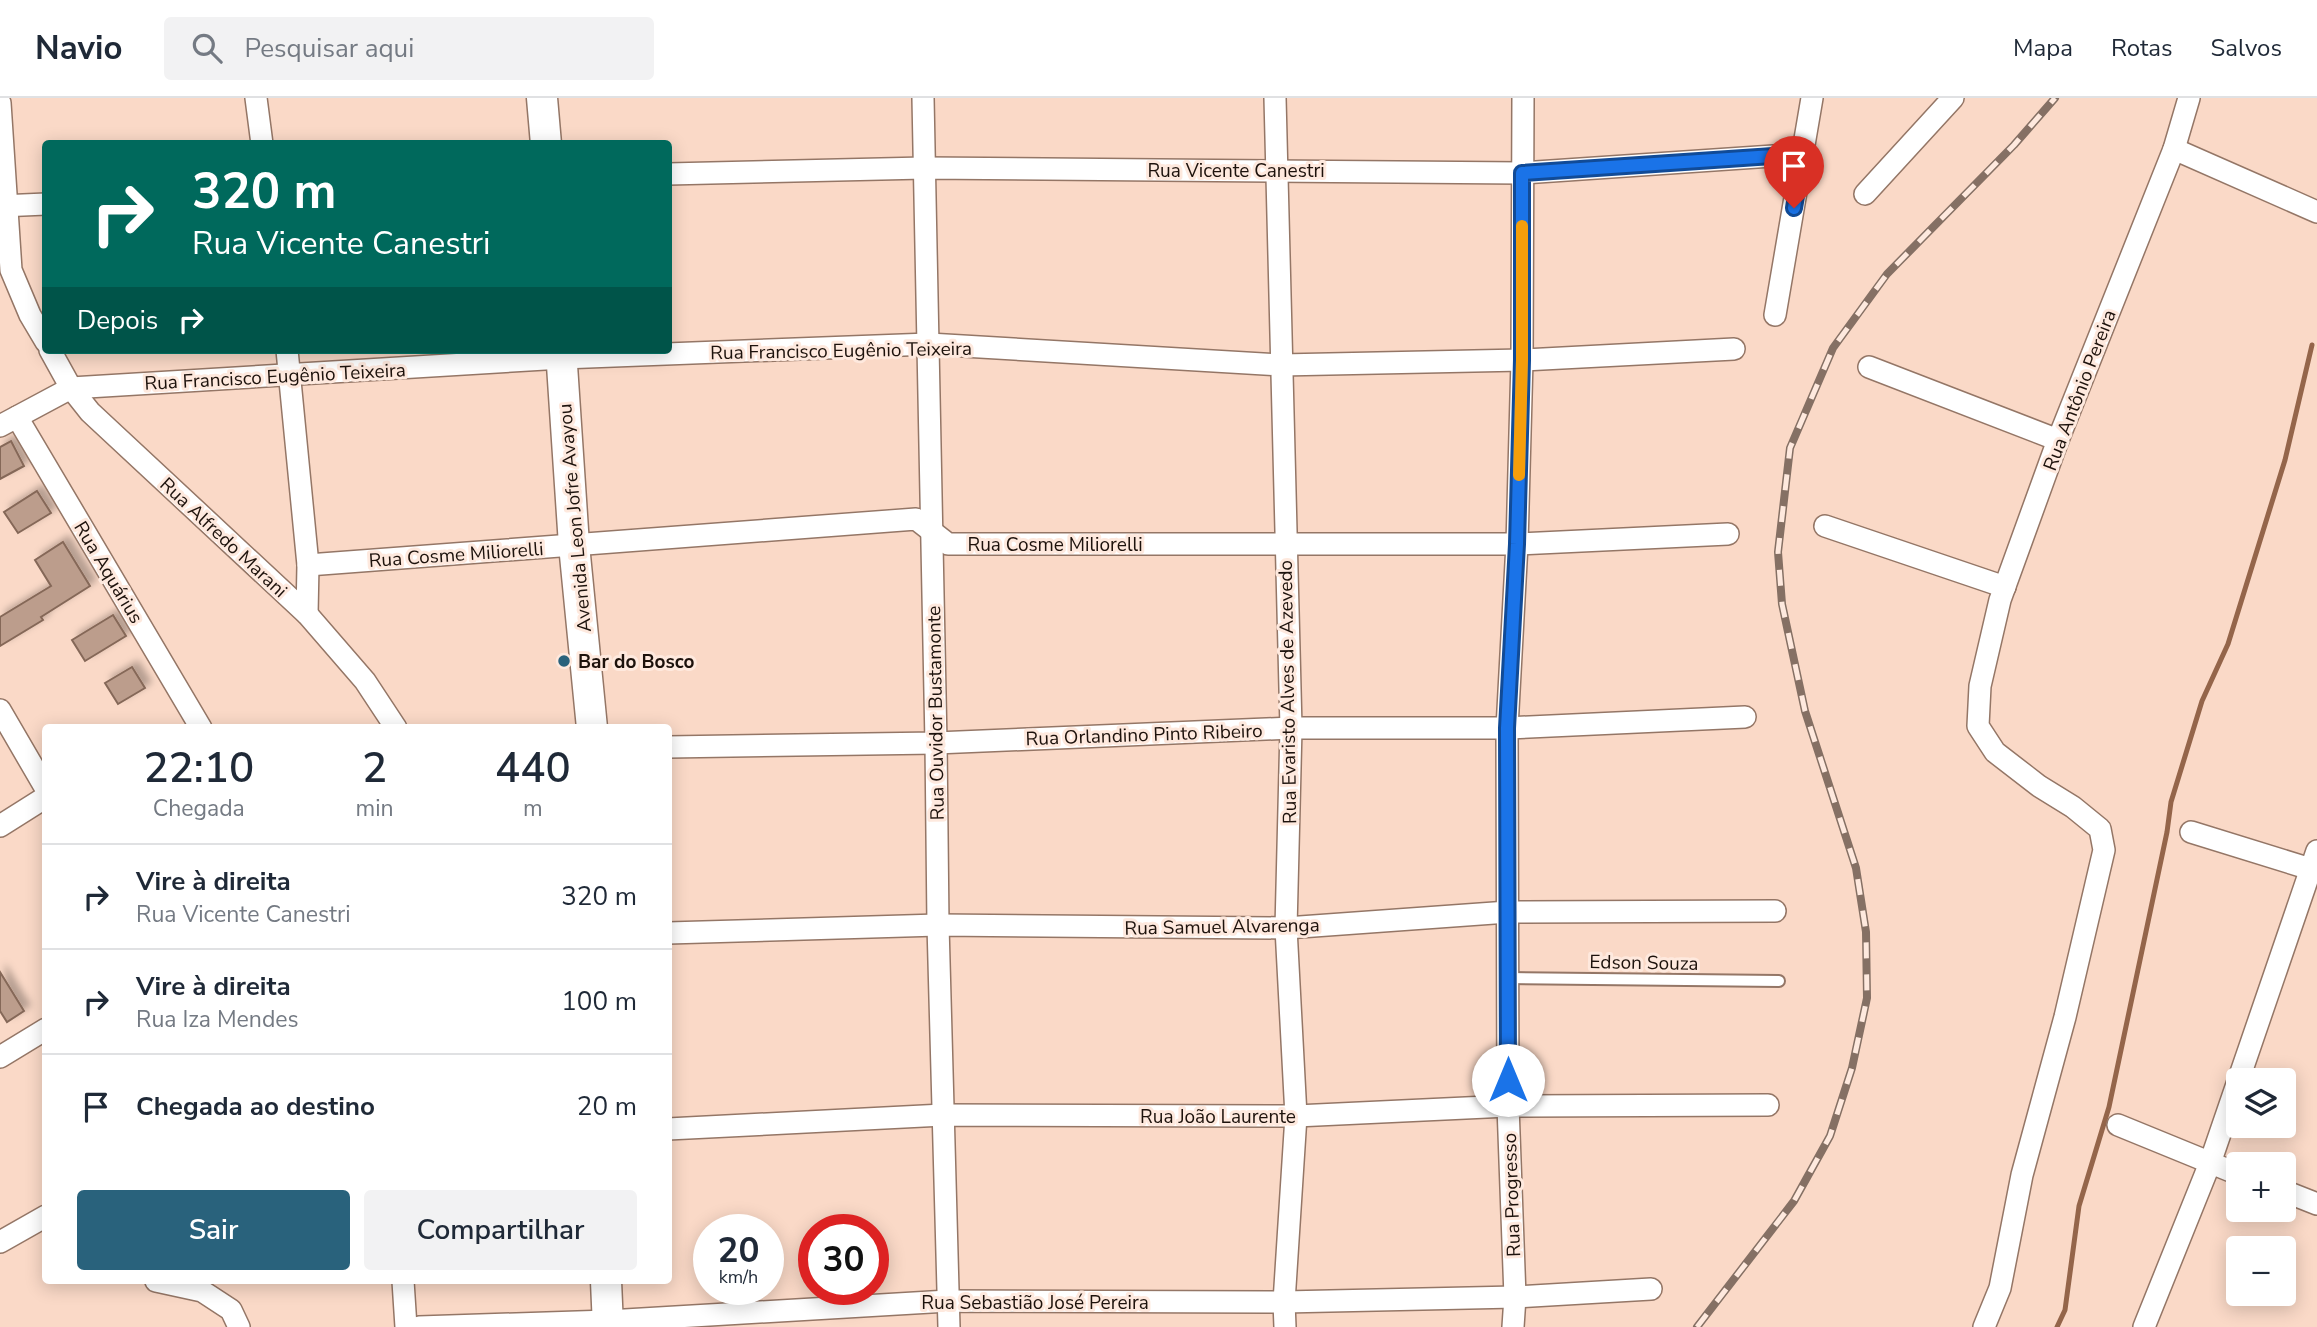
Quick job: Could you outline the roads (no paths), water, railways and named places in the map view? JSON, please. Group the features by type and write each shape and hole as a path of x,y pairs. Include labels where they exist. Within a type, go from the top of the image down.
{"street":[{"path":"256,98 261,140"},
{"path":"542,98 546,140"},
{"name":"Rua Ouvidor Bustamonte","path":"923,98 938,925 949,1327"},
{"name":"Rua Evaristo Alves de Azevedo","path":"1275,98 1291,728 1286,928 1296,1116 1284,1302 1285,1327"},
{"name":"Rua Progresso","path":"1513,1327 1515,1297 1508,1105 1507,728 1517,544 1522,360 1523,98"},
{"path":"1775,315 1812,98"},
{"path":"1865,194 1953,98"},
{"name":"Rua Antônio Pereira","path":"1984,1327 2000,1288 2022,1175 2065,1017 2105,850 2100,829 1995,752 1978,726 1980,686 2005,587 2058,440 2174,149 2189,98"},
{"path":"0,103 3,206 11,270 30,315 42,335"},
{"path":"2174,149 2317,212"},
{"name":"Rua Vicente Canestri","path":"672,174 925,168 1522,173 1803,154"},
{"path":"3,206 42,204"},
{"name":"Rua Francisco Eugênio Teixeira","path":"672,351 929,344 1281,365 1522,360 1734,349"},
{"name":"Rua Alfredo Marani","path":"52,354 71,388 90,412 307,614 365,681 393,724"},
{"path":"287,354 308,565 307,614"},
{"name":"Rua Francisco Eugênio Teixeira","path":"8,421 71,388 290,375 561,354"},
{"name":"Avenida Leon Jofre Avayou","path":"561,354 574,545 592,724"},
{"path":"1869,367 2058,440"},
{"name":"Rua Aquárius","path":"8,421 198,724"},
{"name":"Rua Cosme Miliorelli","path":"308,565 916,519 948,544 1517,544 1728,534"},
{"path":"1825,526 2005,587"},
{"path":"0,710 42,782"},
{"name":"Rua Orlandino Pinto Ribeiro","path":"672,747 936,743 1291,728 1507,728 1745,717"},
{"path":"0,826 42,800"},
{"path":"2144,1327 2210,1163 2315,864 2191,832"},
{"name":"Rua Samuel Alvarenga","path":"672,933 938,925 1286,928 1508,912 1775,911"},
{"path":"0,1058 42,1031"},
{"name":"Rua João Laurente","path":"672,1129 943,1115 1296,1116 1508,1105 1769,1105"},
{"path":"2118,1125 2226,1169"},
{"path":"2296,1196 2317,1204"},
{"path":"0,1242 42,1218"},
{"path":"169,1284 202,1292 230,1310 239,1327"},
{"path":"403,1284 406,1327"},
{"path":"606,1284 608,1324"},
{"name":"Rua Sebastião José Pereira","path":"419,1327 608,1324 948,1301 1284,1302 1515,1297 1651,1289"}],"lane":[{"name":"Edson Souza","path":"1508,978 1779,981"}],"waterway":[{"path":"2057,1327 2065,1310 2079,1206 2109,1107 2171,802 2202,701 2228,644 2285,460 2312,345"}],"railway":[{"path":"1697,1327 1794,1201 1830,1136 1852,1068 1867,998 1866,932 1856,868 1805,711 1782,604 1778,552 1790,448 1833,348 1887,274 2014,145 2055,98"}],"place":[{"name":"Bar do Bosco","path":"564,661"}]}
